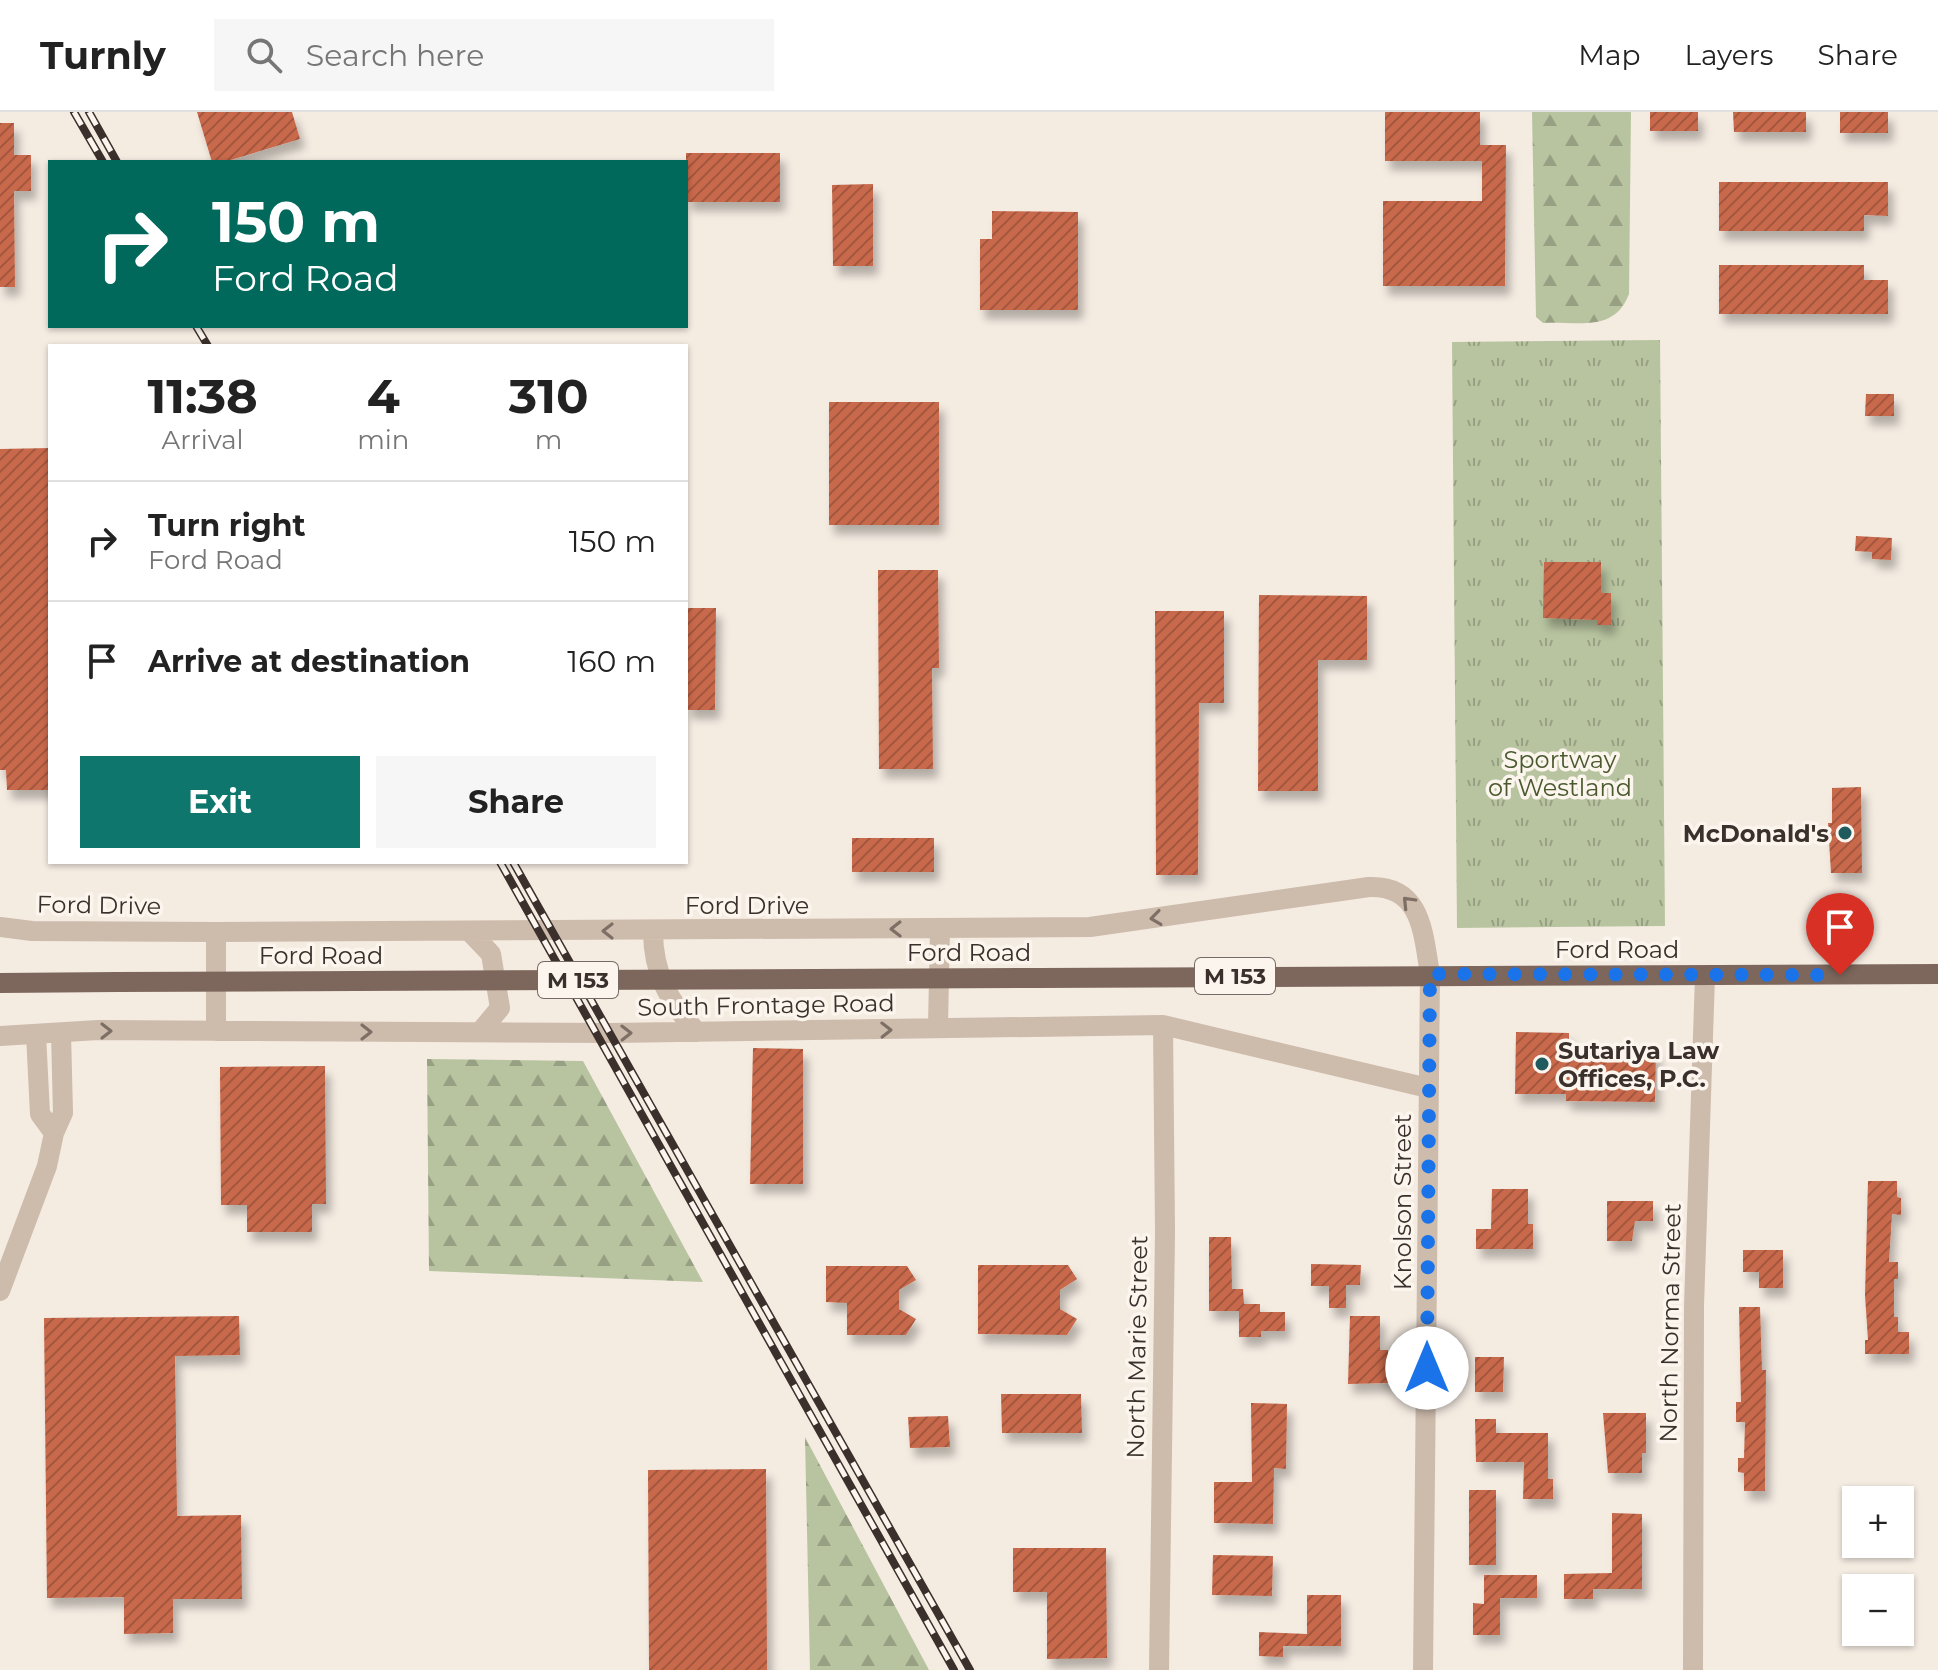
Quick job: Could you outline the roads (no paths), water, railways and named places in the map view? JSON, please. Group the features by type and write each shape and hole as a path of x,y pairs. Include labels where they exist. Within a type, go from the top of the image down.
{"main road":[{"name":"Ford Road","path":"0,983 1938,974"}],"street":[{"name":"Ford Drive","path":"0,927 32,931 216,932 1090,927 1379,886 1401,893 1415,906 1430,974"},
{"path":"938,1026 940,929"},
{"path":"469,931 491,954 500,1008 480,1032"},
{"path":"653,931 653,960 672,1006 697,1032"},
{"path":"216,932 216,1031"},
{"name":"Knolson Street","path":"1423,1670 1430,974"},
{"name":"North Norma Street","path":"1693,1670 1694,1306 1705,976"},
{"name":"South Frontage Road","path":"0,1036 216,1031 697,1032 1163,1025 1428,1088"},
{"name":"North Marie Street","path":"1159,1670 1165,1232 1163,1025"},
{"path":"0,1291 47,1166 54,1133 63,1113 61,1033"},
{"path":"36,1034 40,1114 54,1133"}],"railway":[{"path":"74,112 102,160"},
{"path":"89,112 116,160"},
{"path":"197,328 207,344"},
{"path":"501,864 954,1670"},
{"path":"514,864 970,1670"}],"place":[{"name":"McDonald's","path":"1845,833"},
{"name":"Sutariya Law Offices, P.C.","path":"1542,1064"}],"park label":[{"name":"Sportway of Westland","path":"1560,773"}]}
